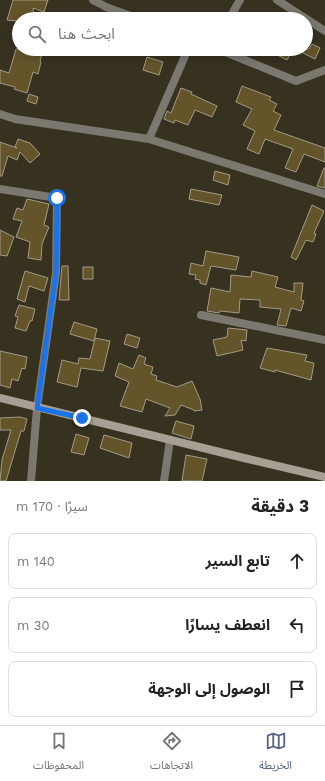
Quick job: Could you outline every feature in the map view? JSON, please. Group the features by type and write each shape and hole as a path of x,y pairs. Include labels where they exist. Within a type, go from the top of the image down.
{"street":[{"path":"93,0 119,12"},
{"path":"233,12 240,0"},
{"path":"277,0 296,12"},
{"path":"313,23 325,31"},
{"path":"149,139 185,56"},
{"path":"235,56 296,81 325,70"},
{"path":"0,114 15,119 149,139 325,194"},
{"path":"0,188 57,198 56,272 37,408 32,481"},
{"path":"201,315 325,340"},
{"path":"1,399 325,476"},
{"path":"164,481 170,440"}],"building":[{"path":"13,0 48,0 44,12 33,8 33,12 12,12 12,20 7,20"},
{"path":"313,44 320,48 315,59 309,56 313,56"},
{"path":"14,56 41,56 38,74 33,72 27,93 14,89 15,87 0,83 0,70 9,73"},
{"path":"279,56 289,56 287,60"},
{"path":"147,57 163,62 159,75 143,70"},
{"path":"242,86 271,97 269,100 277,104 273,111 281,115 274,130 325,148 325,162 304,154 296,172 285,168 293,149 265,139 259,154 247,149 255,131 243,125 252,109 236,102"},
{"path":"181,88 192,92 191,94 217,106 212,117 195,110 188,125 175,120 174,123 164,119 167,111 171,113"},
{"path":"29,94 38,97 36,104 27,101"},
{"path":"18,139 30,143 40,154 30,163 20,152 17,160 8,156 2,176 0,176 0,142 17,148 15,147"},
{"path":"325,168 325,188 317,186"},
{"path":"215,171 230,175 228,185 213,180"},
{"path":"191,189 222,195 219,205 189,199"},
{"path":"27,199 49,204 44,225 49,227 42,244 41,260 28,258 30,242 16,237 22,221 13,219 17,208 23,210"},
{"path":"312,205 324,211 314,233 316,234 313,242 306,240 296,260 291,257"},
{"path":"0,230 14,237 7,256 0,255"},
{"path":"206,251 239,257 236,270 211,266 206,285 200,283 200,280 195,279 196,275 189,274 191,263 203,266"},
{"path":"62,266 68,266 69,300 59,300"},
{"path":"83,267 93,267 93,279 83,279"},
{"path":"25,271 48,278 44,291 29,286 25,302 17,299"},
{"path":"252,271 278,277 275,287 294,292 294,283 303,283 301,300 304,301 301,311 291,308 286,326 277,325 281,309 260,307 260,300 240,299 239,313 220,311 219,313 207,311 211,288 230,292 231,275 251,277"},
{"path":"19,305 35,309 32,321 30,321 26,331 15,328 18,317 15,316"},
{"path":"74,322 97,329 94,341 70,334"},
{"path":"228,328 247,330 246,341 241,340 243,350 217,356 213,340 227,337"},
{"path":"127,334 140,338 137,348 124,344"},
{"path":"95,338 110,341 103,371 81,368 77,387 57,382 62,360 78,364 79,358 90,359"},
{"path":"267,348 307,355 305,361 314,363 311,380 275,370 275,372 260,368"},
{"path":"0,351 27,357 25,369 22,368 18,381 12,379 10,388 0,385"},
{"path":"139,355 146,358 144,364 153,367 151,374 157,376 156,380 177,387 192,381 200,399 202,410 194,411 181,405 175,415 165,416 170,408 146,399 142,412 120,406 129,382 115,376 119,363 133,369"},
{"path":"20,417 27,419 24,431 21,431 6,481 0,481 2,460 11,430 0,430 0,418"},
{"path":"176,421 194,426 191,439 172,433"},
{"path":"76,434 89,438 84,455 71,452"},
{"path":"104,435 132,443 129,458 100,448"},
{"path":"186,455 207,459 202,481 182,481"}],"route":[{"path":"57,198 56,272 37,408 82,418"}]}
